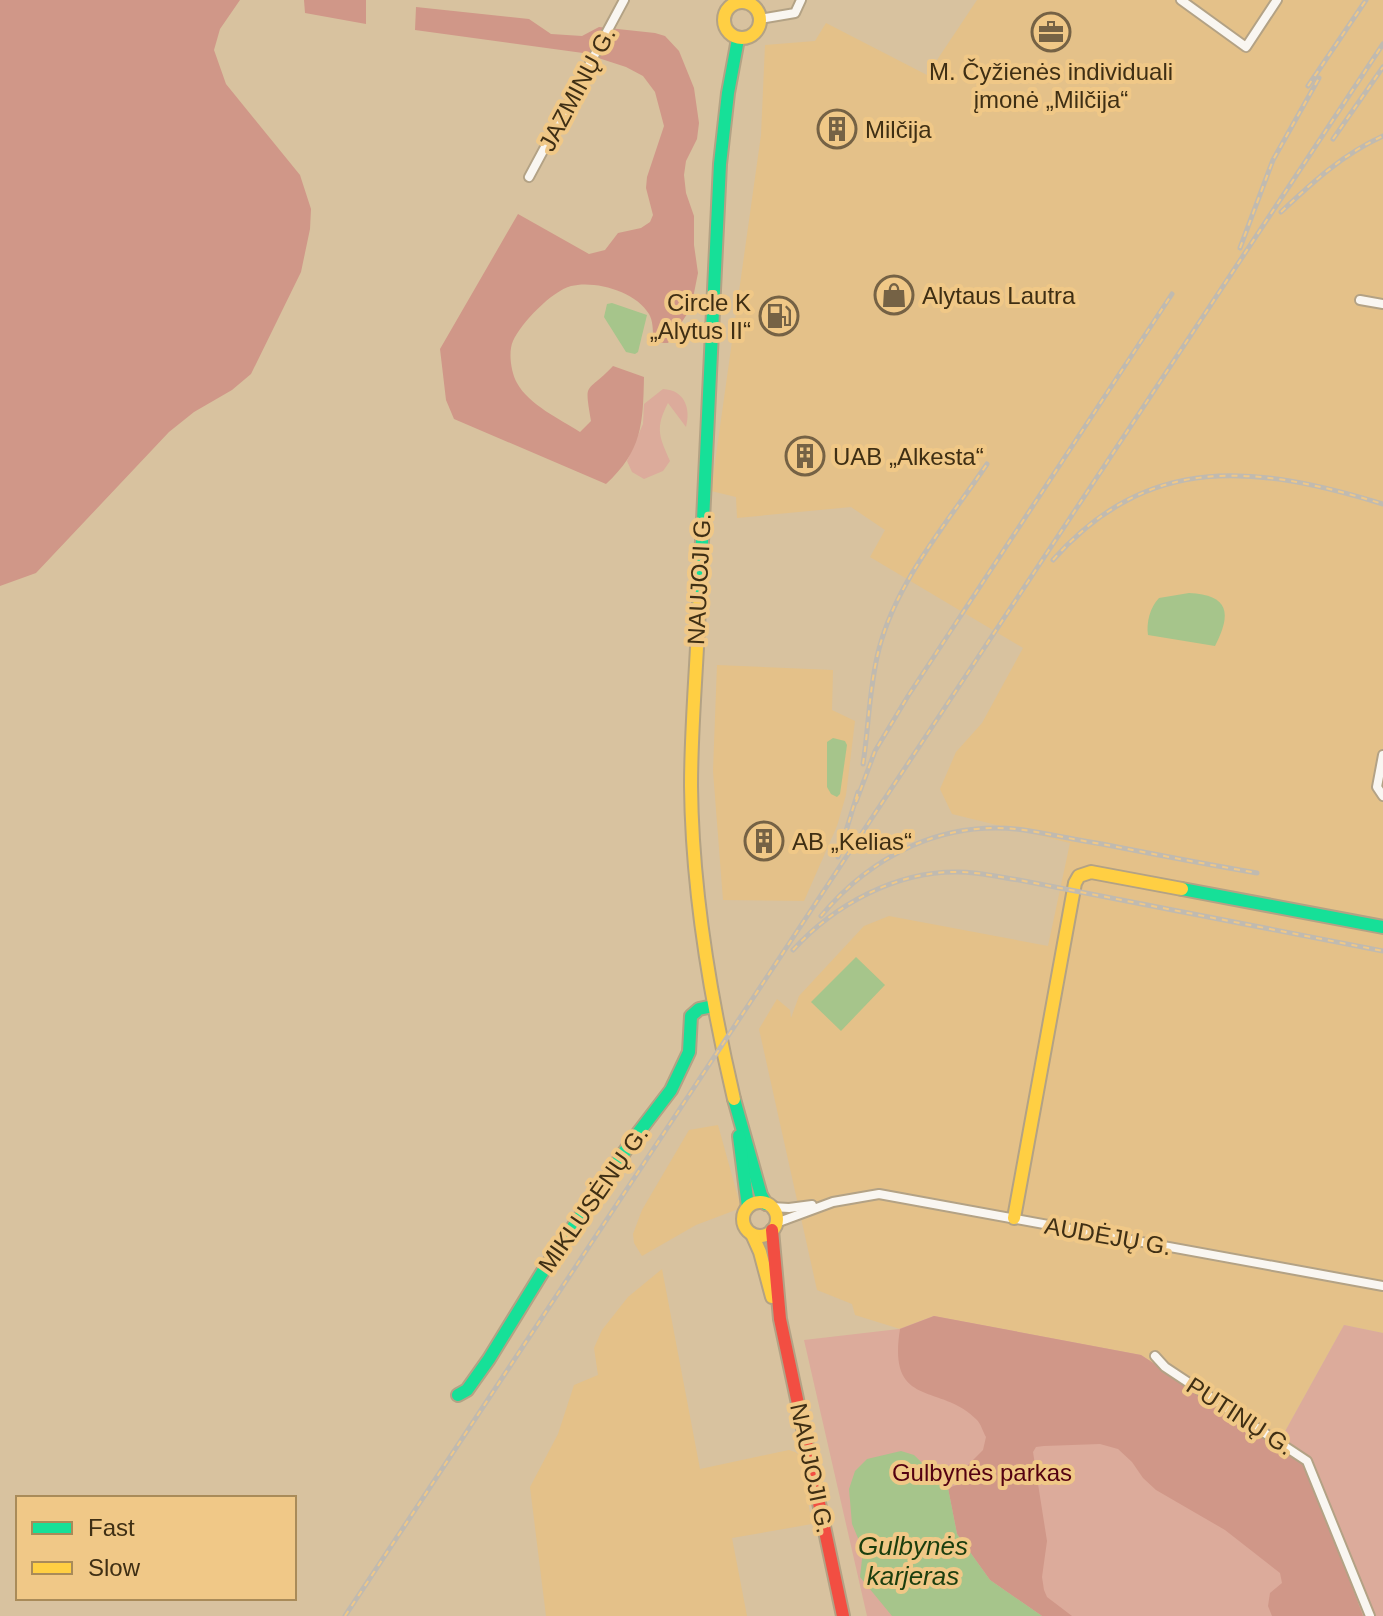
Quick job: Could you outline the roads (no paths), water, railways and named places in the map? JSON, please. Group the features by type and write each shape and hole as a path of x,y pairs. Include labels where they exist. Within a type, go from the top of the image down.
{"main road":[{"path":"737,1 752,6 760,19 754,34 738,39 728,33 723,18 728,8 737,1"},
{"name":"NAUJOJI G.","path":"738,39 720,164 691,748 695,885 713,1006 738,1116 761,1195 768,1205"},
{"path":"1014,1218 1075,883 1079,876 1091,872 1383,927"},
{"name":"MIKLUSĖNŲ G.","path":"458,1395 467,1390 489,1359 545,1268 671,1090 689,1052 691,1016 699,1009 713,1006"},
{"name":"NAUJOJI G.","path":"738,1116 748,1207"},
{"path":"757,1203 768,1205 776,1214 774,1227 762,1236 752,1234 743,1221 748,1207 757,1203"},
{"name":"NAUJOJI G.","path":"774,1227 780,1319 843,1616"},
{"name":"NAUJOJI G.","path":"752,1234 780,1319"}],"street":[{"name":"JAZMINŲ G.","path":"529,177 624,0"},
{"path":"760,19 795,13 801,0"},
{"path":"1181,0 1246,47 1277,0"},
{"path":"1360,300 1383,304"},
{"path":"1383,755 1377,787 1383,796"},
{"name":"AUDĖJŲ G.","path":"768,1205 789,1208 879,1194 1383,1286"},
{"name":"AUDĖJŲ G.","path":"774,1227 833,1202"},
{"name":"PUTINŲ G.","path":"1155,1356 1165,1367 1307,1461 1370,1616"}],"water":[{"path":"607,304 647,315 635,354 626,352 604,317"},
{"path":"1189,593 1212,597 1223,608 1224,624 1215,646 1148,635 1149,615 1159,598"},
{"path":"833,738 845,741 847,745 837,797 827,787 827,742"},
{"path":"856,957 885,985 841,1031 811,1002"},
{"name":"Gulbynės karjeras","path":"901,1451 914,1455 948,1488 957,1534 990,1580 1042,1616 892,1616 860,1577 863,1550 852,1524 849,1489 855,1471 867,1459"}],"railway":[{"path":"1308,86 1366,0"},
{"path":"345,1616 1383,44"},
{"path":"1333,139 1383,67"},
{"path":"1240,248 1273,160 1319,78"},
{"path":"1281,212 1342,160 1383,136"},
{"path":"856,802 875,751 908,696 1172,294"},
{"path":"863,764 873,678 887,624 925,552 987,464"},
{"path":"1053,560 1090,525 1127,500 1166,485 1206,477 1248,476 1291,481 1383,504"},
{"path":"838,857 858,792"},
{"path":"821,916 841,894 887,859 938,836 966,830 1024,830 1257,873"},
{"path":"793,950 847,905 889,884 912,877 958,872 1019,880 1383,951"}],"place":[{"name":"M. Čyžienės individuali įmonė „Milčija“","path":"1051,32"},
{"name":"Milčija","path":"837,129"},
{"name":"Alytaus Lautra","path":"894,295"},
{"name":"Circle K „Alytus II“","path":"779,316"},
{"name":"UAB „Alkesta“","path":"805,456"},
{"name":"AB „Kelias“","path":"764,841"}],"park label":[{"name":"Gulbynės parkas","path":"982,1472"}]}
